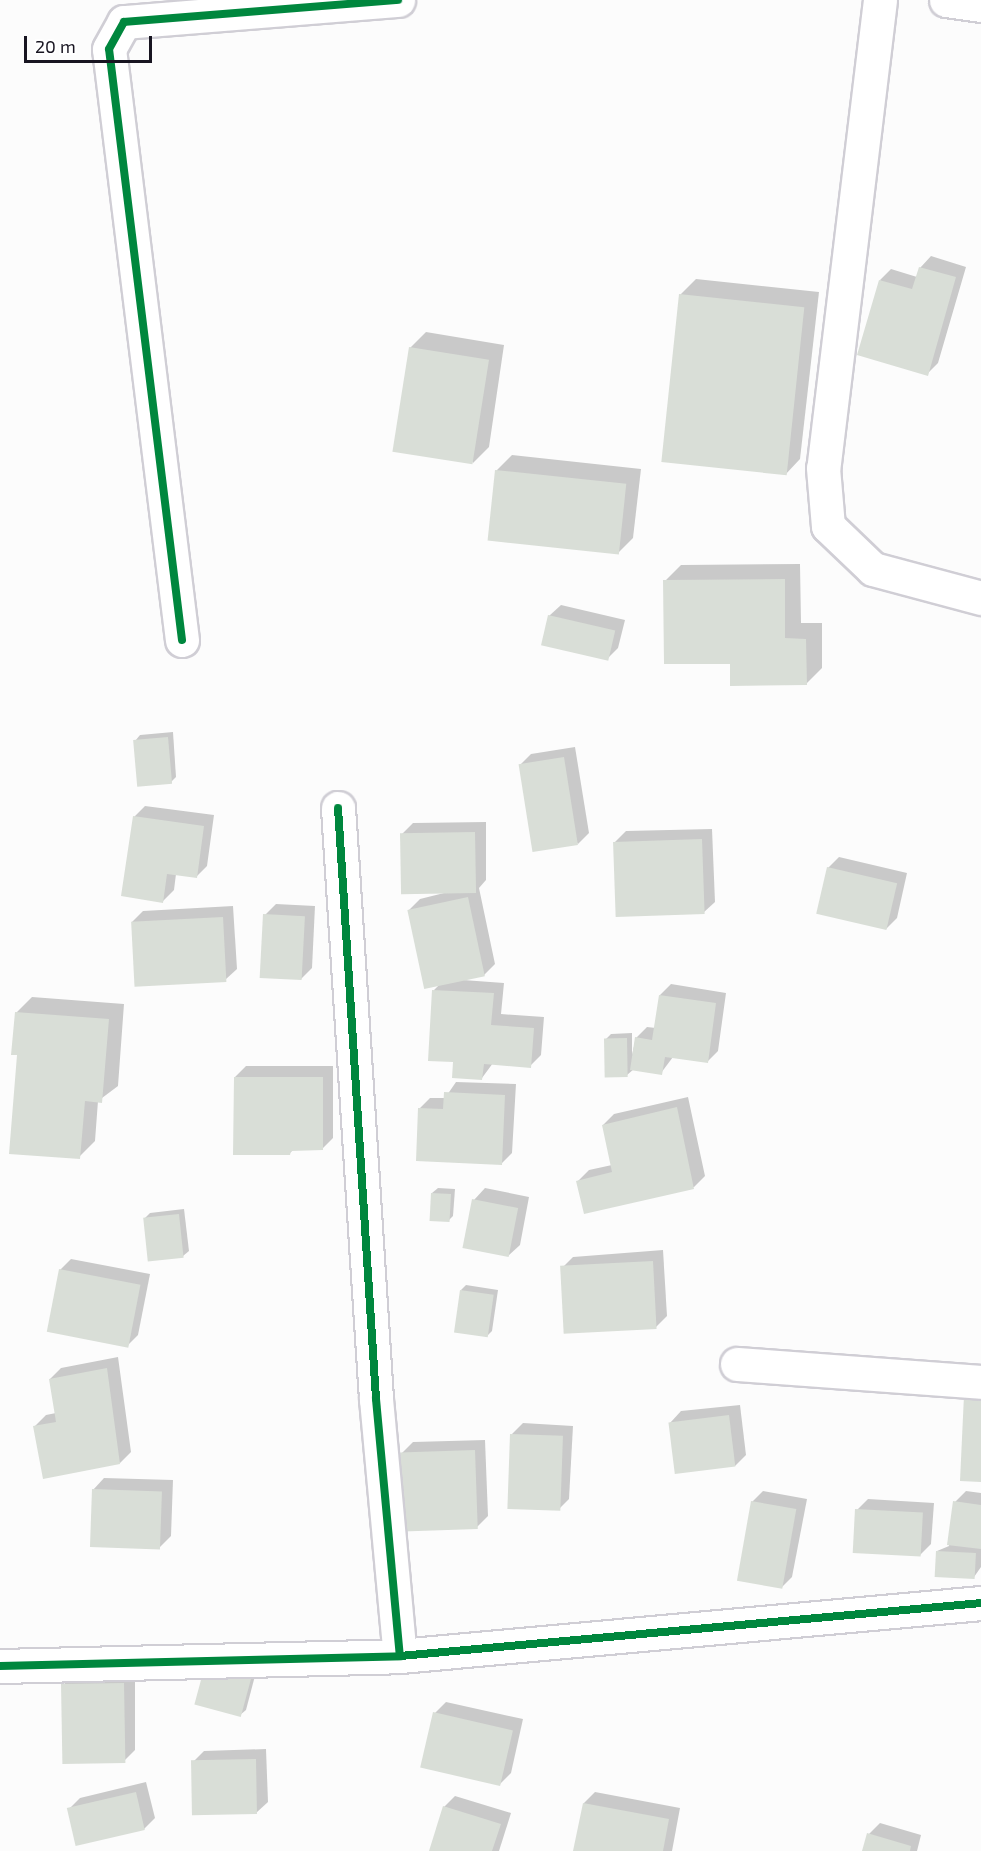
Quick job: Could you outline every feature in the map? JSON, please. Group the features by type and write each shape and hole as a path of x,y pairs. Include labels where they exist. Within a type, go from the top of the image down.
{"street":[{"path":"182,640 109,49 124,22 398,0"},
{"path":"880,0 823,468 828,526 873,568 981,598"},
{"path":"946,0 981,5"},
{"path":"338,808 376,1399 399,1656"},
{"path":"737,1364 981,1382"},
{"path":"0,1666 399,1656 981,1603"}],"building":[{"path":"919,267 956,277 928,376 857,355 879,280 912,289"},
{"path":"679,294 804,307 787,475 661,462"},
{"path":"409,347 489,360 472,464 392,452"},
{"path":"495,470 626,484 619,554 488,541"},
{"path":"785,579 785,638 806,639 807,685 730,686 730,664 664,664 663,580"},
{"path":"548,615 615,631 608,661 541,645"},
{"path":"168,737 172,784 137,787 133,740"},
{"path":"564,757 578,845 532,852 519,764"},
{"path":"133,816 204,826 197,878 167,874 163,903 121,896"},
{"path":"475,832 476,893 401,894 400,833"},
{"path":"702,839 705,914 616,917 613,842"},
{"path":"827,867 897,883 886,930 816,914"},
{"path":"468,897 485,976 424,989 407,910"},
{"path":"263,914 305,916 302,980 260,978"},
{"path":"223,917 226,982 135,987 131,922"},
{"path":"432,990 494,993 491,1025 534,1028 531,1068 484,1064 482,1080 452,1078 453,1062 428,1061"},
{"path":"659,995 716,1003 708,1063 665,1057 662,1075 630,1070 635,1037 652,1040"},
{"path":"15,1012 109,1019 102,1103 85,1101 80,1159 9,1154 17,1055 11,1055"},
{"path":"604,1038 627,1038 628,1077 605,1077"},
{"path":"234,1077 323,1077 323,1150 291,1151 290,1155 233,1155"},
{"path":"444,1092 505,1095 502,1165 416,1161 418,1108 443,1109"},
{"path":"677,1107 694,1189 584,1214 576,1181 612,1172 602,1125"},
{"path":"431,1193 451,1194 450,1222 430,1221"},
{"path":"472,1199 518,1208 509,1257 462,1248"},
{"path":"179,1214 184,1258 148,1262 143,1218"},
{"path":"653,1261 657,1329 564,1334 560,1266"},
{"path":"59,1269 140,1285 128,1348 47,1332"},
{"path":"460,1290 494,1295 488,1337 454,1333"},
{"path":"107,1368 120,1464 43,1479 33,1426 56,1422 49,1379"},
{"path":"964,1395 981,1396 981,1482 960,1481"},
{"path":"729,1415 735,1467 675,1474 668,1422"},
{"path":"510,1434 563,1436 560,1511 507,1509"},
{"path":"475,1450 478,1529 403,1532 400,1453"},
{"path":"92,1489 162,1491 160,1549 90,1547"},
{"path":"751,1501 796,1509 782,1589 737,1581"},
{"path":"953,1501 981,1505 981,1549 947,1545"},
{"path":"855,1509 923,1513 921,1556 853,1553"},
{"path":"936,1551 976,1553 975,1579 935,1577"},
{"path":"205,1665 251,1677 241,1717 194,1705"},
{"path":"124,1683 125,1763 62,1764 61,1684"},
{"path":"433,1712 513,1730 500,1786 420,1768"},
{"path":"256,1759 257,1814 192,1815 191,1760"},
{"path":"136,1792 145,1830 76,1846 67,1808"},
{"path":"583,1803 669,1819 663,1851 573,1851"},
{"path":"443,1806 501,1824 492,1851 429,1851"},
{"path":"867,1833 911,1846 910,1851 862,1851"}],"cycle path":[{"path":"182,640 109,49 124,22 398,0"},
{"path":"338,808 376,1399 400,1656"},
{"path":"0,1666 400,1656 981,1603"}]}
